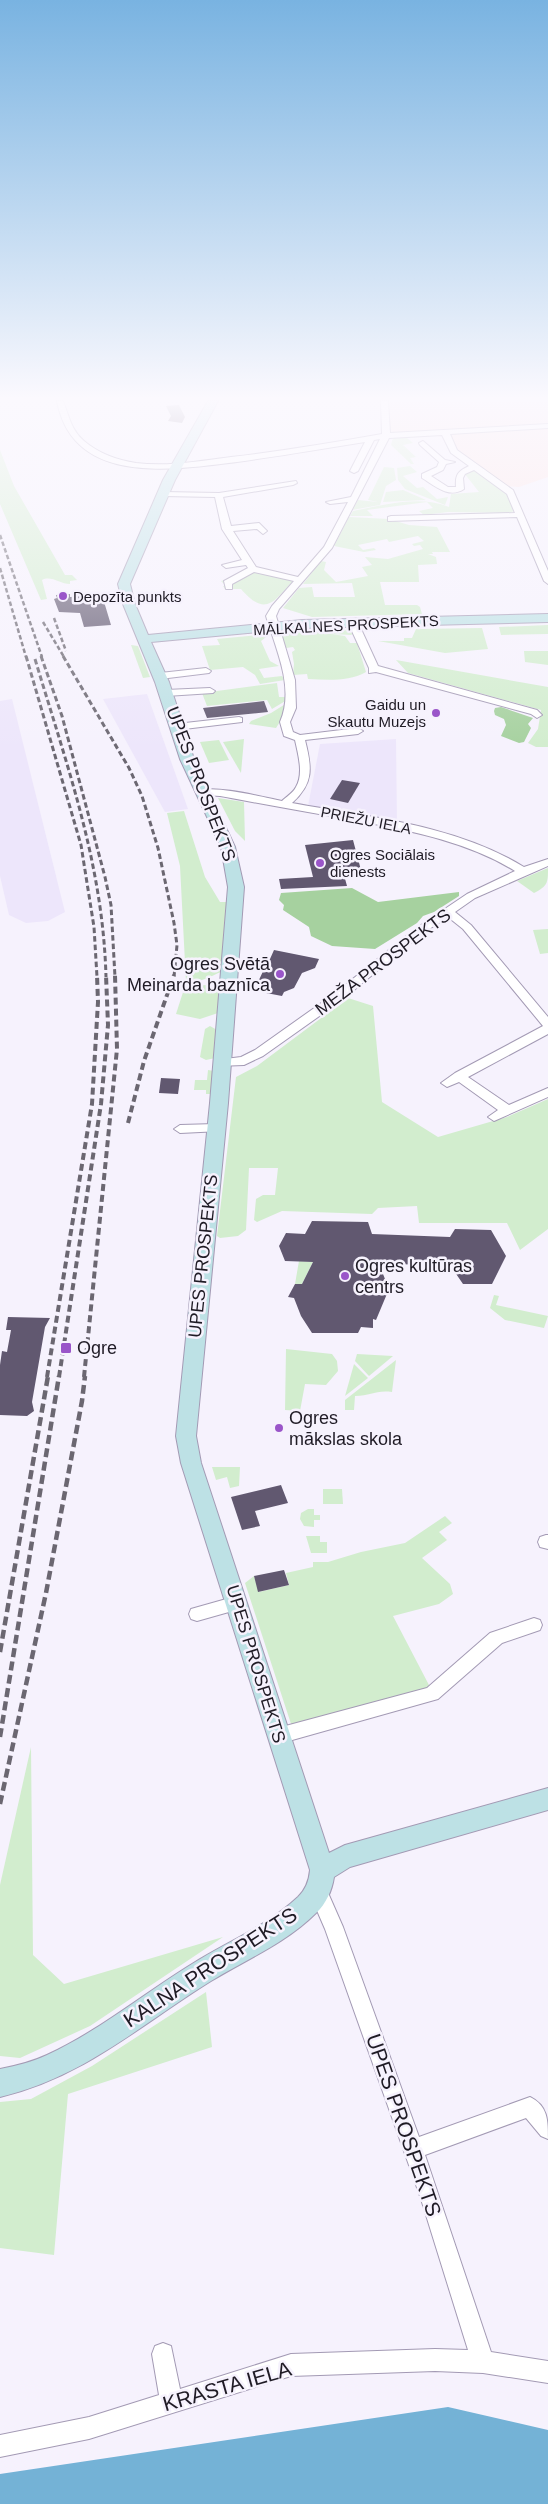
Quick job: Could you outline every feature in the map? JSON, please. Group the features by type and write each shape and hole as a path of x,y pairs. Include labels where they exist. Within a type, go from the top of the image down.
{"main road":[{"name":"UPES PROSPEKTS","path":"153,518 124,584 127,597 163,685 187,759 228,847 236,887 216,1128 186,1436 191,1463 237,1603 320,1881"},
{"name":"MĀLKALNES PROSPEKTS","path":"144,639 274,626 356,622 548,618"},
{"name":"KALNA PROSPEKTS","path":"0,2083 22,2079 76,2055 202,1972 288,1921 320,1881 345,1858 360,1852 548,1799"}],"street":[{"path":"222,518 226,529 248,568"},
{"path":"344,518 328,548 272,612 274,626 287,665 292,693 291,708 285,722 286,731 292,737 299,738 358,731"},
{"path":"391,519 408,518"},
{"path":"521,518 548,580"},
{"path":"226,529 259,526 263,531"},
{"path":"241,554 225,560 248,568 301,580"},
{"path":"224,575 248,568"},
{"path":"229,587 227,583 248,568"},
{"path":"356,622 356,629 373,670 506,704 534,712 538,715"},
{"path":"163,685 206,672"},
{"path":"163,685 210,691"},
{"path":"176,727 239,720"},
{"path":"284,805 301,788 303,780 305,758 299,738"},
{"name":"PRIEŽU IELA","path":"203,792 220,793 401,826 456,840 496,856 523,871"},
{"name":"MEŽA PROSPEKTS","path":"221,1063 244,1061 259,1054 338,997 395,949 448,911 490,885 548,862"},
{"path":"448,911 468,927 548,1024"},
{"path":"447,1083 548,1029"},
{"path":"459,1076 507,1110"},
{"path":"494,1117 548,1092"},
{"path":"180,1129 216,1128"},
{"path":"197,1614 237,1603"},
{"path":"278,1736 432,1694 496,1638 534,1625"},
{"name":"UPES PROSPEKTS","path":"320,1881 334,1927 413,2149 483,2362"},
{"path":"413,2149 530,2108 548,2129"},
{"path":"163,2354 171,2401"},
{"name":"KRASTA IELA","path":"0,2446 89,2428 290,2365 435,2360 483,2362 548,2372"}],"shaded area":[{"path":"147,694 188,809 165,812 103,699"},
{"path":"12,699 65,912 48,921 26,923 9,915 0,876 0,701"},
{"path":"396,739 397,823 308,806 320,744"}],"green space":[{"path":"6,518 32,518 65,575 72,575 77,580 66,584 52,579 42,580 47,599 41,600"},
{"path":"349,518 389,519 409,525 437,527 450,552 432,552 433,554 428,554 436,557 437,564 418,565 419,582 380,582 385,605 417,605 420,607 422,614 312,617 283,608 299,588 312,587 314,597 355,597 352,583 303,584 321,561 326,562 324,570 336,582 368,576 362,567 372,565 365,557 388,559 423,549 420,545 414,546 412,544 424,541 418,536 389,542 387,539 358,545 363,550 374,548 376,550 364,552 334,546"},
{"path":"253,572 294,580 275,600 263,604 257,603 241,589 225,589 223,586 226,586 221,581"},
{"path":"548,625 548,634 501,635 499,627"},
{"path":"482,628 488,649 445,653 378,641 404,641 404,638 412,638 416,629"},
{"path":"352,630 353,634 351,635 331,634 345,636 350,643 357,643 366,672 337,680 308,679 307,674 293,675 292,652 295,650 293,647 286,648 281,633"},
{"path":"270,634 261,641 270,661 279,666 259,669 264,678 282,676 285,680 260,684 255,675 243,667 210,670 202,646 220,645 217,639"},
{"path":"131,645 138,646 150,677 143,678"},
{"path":"524,651 548,651 548,665 525,662"},
{"path":"396,660 548,687 548,747 536,747 528,743 538,729 541,710 408,673"},
{"path":"277,683 279,697 287,697 287,700 272,709 267,700 207,706 202,693"},
{"path":"287,703 283,717 276,728 249,724 251,721 271,713"},
{"path":"501,707 533,718 528,724 531,728 524,742 519,743 501,736 506,725 504,719 495,715 494,711 495,708"},
{"path":"244,739 241,773 223,742"},
{"path":"219,740 229,760 209,763 200,742"},
{"path":"218,798 244,802 245,841 235,831"},
{"path":"184,811 205,877 220,902 228,902 221,972 192,982 186,982 180,866 167,813"},
{"path":"548,868 546,883 534,893 517,881"},
{"path":"352,888 378,902 459,892 459,896 434,912 423,916 417,923 375,949 332,946 311,936 309,927 283,910 284,905 279,900 281,893"},
{"path":"548,929 548,953 540,954 533,930"},
{"path":"208,985 218,987 218,1013 200,1019 176,1014 185,986"},
{"path":"348,998 373,1006 382,1102 438,1137 507,1117 548,1099 548,1229 520,1250 507,1223 419,1223 417,1206 378,1208 372,1214 282,1211 257,1222 254,1220 256,1199 263,1195 275,1195 278,1168 249,1168 246,1230 238,1236 220,1238 217,1236 236,1077 257,1066"},
{"path":"210,1026 217,1030 215,1058 206,1060 200,1057 205,1029"},
{"path":"208,1070 214,1071 213,1094 206,1094 206,1090 194,1090 195,1080 207,1080"},
{"path":"299,1261 313,1262 302,1284 295,1284"},
{"path":"494,1295 499,1296 496,1305 548,1316 544,1328 505,1320 490,1308"},
{"path":"286,1349 332,1354 337,1361 338,1371 326,1385 305,1384 300,1411 285,1410"},
{"path":"357,1354 393,1356 369,1376 355,1361"},
{"path":"396,1360 392,1392 355,1396 354,1410 345,1410 345,1400"},
{"path":"354,1364 368,1378 345,1396"},
{"path":"212,1467 240,1467 239,1486 230,1488 227,1477 216,1480"},
{"path":"323,1489 342,1489 343,1504 323,1504"},
{"path":"308,1509 314,1509 314,1515 320,1515 320,1520 314,1520 314,1527 304,1526 300,1519 301,1513"},
{"path":"445,1516 452,1523 439,1532 447,1540 422,1558 450,1584 453,1594 439,1604 393,1616 430,1687 292,1727 245,1583 254,1576 259,1592 289,1585 286,1573 313,1567 313,1562 328,1562 361,1552 405,1543"},
{"path":"306,1536 320,1536 320,1542 327,1542 327,1553 311,1553"},
{"path":"31,1747 33,1955 64,1984 223,1937 90,2026 20,2058 0,2056 0,1885"},
{"path":"206,1992 212,2047 68,2094 54,2255 0,2248 0,2102 31,2099 92,2066"}],"water":[{"path":"448,2407 548,2430 548,2504 0,2504 0,2474"}],"building":[{"path":"70,594 70,597 102,595 111,625 84,627 80,613 59,612 54,599 57,598 56,595"},
{"path":"264,701 268,712 207,718 203,708"},
{"path":"342,780 360,783 348,803 330,799"},
{"name":"Ogres Sociālais dienests","path":"353,840 362,874 344,875 347,886 281,889 279,879 313,877 305,845"},
{"name":"Ogres Svētā Meinarda baznīca","path":"274,950 319,959 315,968 302,973 294,988 284,992 282,996 261,992 263,988 258,982 266,965 263,961 270,959"},
{"path":"161,1078 180,1079 178,1094 159,1093"},
{"name":"Ogres kultūras centrs","path":"312,1221 368,1222 372,1234 450,1237 455,1229 491,1230 506,1256 492,1284 463,1284 450,1265 379,1264 389,1289 376,1320 373,1319 373,1328 361,1327 358,1333 312,1333 301,1316 294,1298 288,1297 295,1284 302,1284 313,1262 285,1261 279,1246 286,1233 305,1234"},
{"name":"Ogre","path":"8,1317 50,1318 45,1327 32,1402 34,1411 27,1416 0,1415 0,1365 2,1351 7,1352 11,1330 6,1330"},
{"path":"281,1485 288,1503 255,1511 260,1526 242,1530 231,1497"},
{"path":"284,1570 289,1585 258,1592 254,1576"}],"railway":[{"path":"0,535 42,657"},
{"path":"0,568 26,657"},
{"path":"54,618 66,651"},
{"path":"43,622 64,657"},
{"path":"26,656 81,845 94,927 97,977"},
{"path":"41,656 62,716 105,877 111,905 115,977"},
{"path":"63,656 129,768 142,796 158,848 174,923 177,945 174,977"},
{"path":"35,659 71,777 91,855 103,935 106,977"},
{"path":"47,1377 92,1104 98,1002 97,975"},
{"path":"59,1377 101,1104 108,1025 106,975"},
{"path":"84,1377 117,1049 115,975"},
{"path":"128,1123 144,1061 174,975"},
{"path":"0,1652 48,1376"},
{"path":"0,1737 59,1376"},
{"path":"0,1804 46,1593 85,1376"}],"place":[{"name":"Depozīta punkts","path":"63,596"},
{"name":"Gaidu un Skautu Muzejs","path":"436,713"},
{"name":"Ogres Sociālais dienests","path":"320,863"},
{"name":"Ogres Svētā Meinarda baznīca","path":"280,974"},
{"name":"Ogres kultūras centrs","path":"345,1276"},
{"name":"Ogre","path":"66,1348"},
{"name":"Ogres mākslas skola","path":"279,1428"}]}
